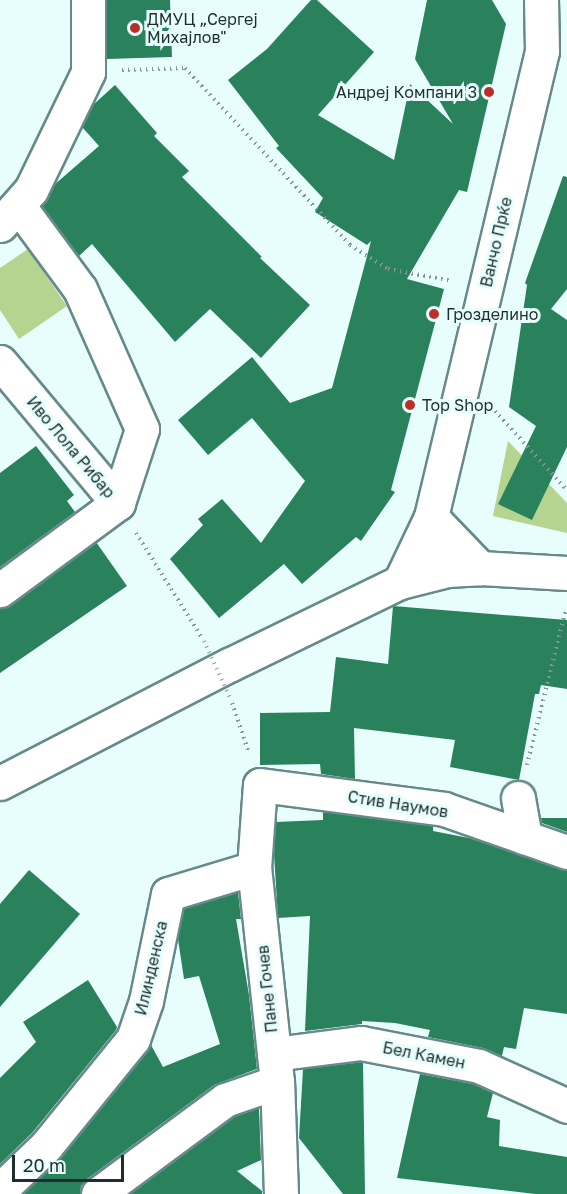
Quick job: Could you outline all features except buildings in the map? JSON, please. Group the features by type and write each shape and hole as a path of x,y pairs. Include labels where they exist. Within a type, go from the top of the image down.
{"street":[{"path":"88,0 88,72 31,190 9,215 80,289 142,429 118,503"},
{"name":"Ванчо Прќе","path":"425,575 430,517 542,51 541,0"},
{"name":"Иво Лола Рибар","path":"0,362 118,503 0,590"},
{"path":"430,517 480,568"},
{"path":"425,575 430,517"},
{"path":"0,783 229,665 425,575 480,568 567,573"},
{"name":"Стив Наумов","path":"260,785 444,809 567,852"},
{"name":"Пане Гочев","path":"260,785 254,868 275,1068 281,1194"},
{"path":"518,798 525,837"},
{"name":"Илинденска","path":"0,1190 46,1146 133,1039 146,1001 168,894 254,868"},
{"name":"Бел Камен","path":"98,1194 225,1100 275,1068 361,1043 478,1066 567,1106"}],"path":[{"path":"88,72 185,68 350,245 388,269 456,282"},
{"path":"492,408 567,490"},
{"path":"118,503 204,641 231,700 260,785"},
{"path":"518,798 567,606"}],"green space":[{"path":"28,249 67,306 19,339 0,310 0,268"},
{"path":"508,441 567,503 567,533 493,516"}],"place":[{"name":"ДМУЦ „Сергеј Михајлов\"","path":"135,28"},
{"name":"Андреј Компани 3","path":"489,92"},
{"name":"Грозделино","path":"434,314"},
{"name":"Top Shop","path":"410,405"}]}
